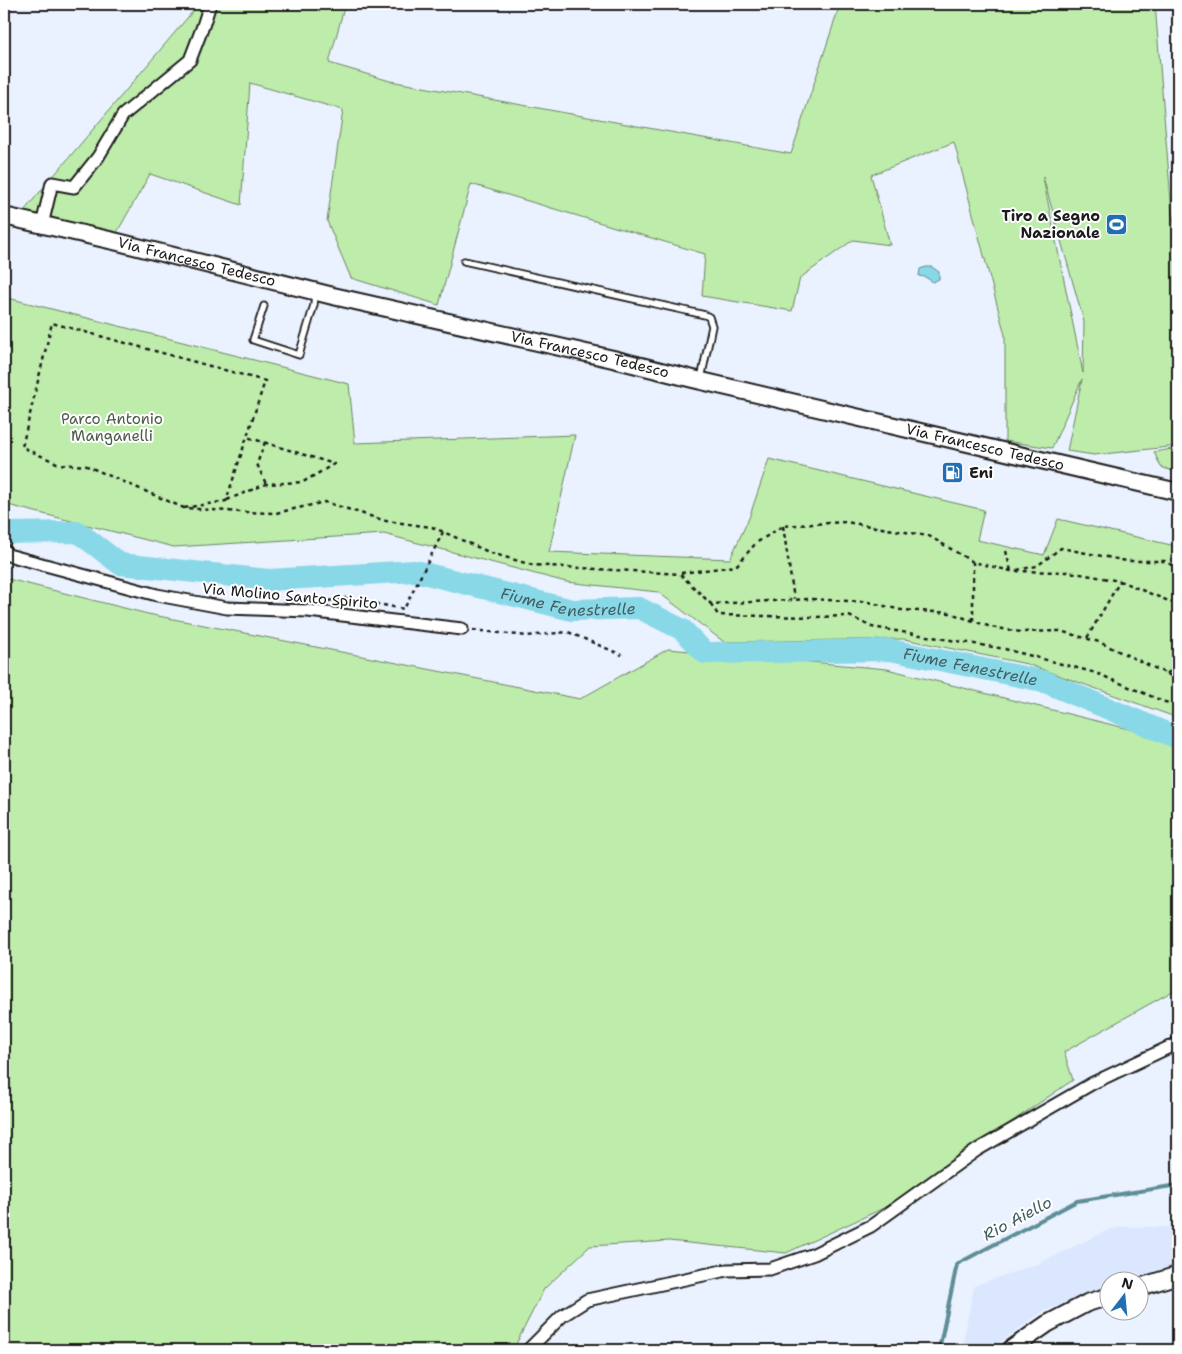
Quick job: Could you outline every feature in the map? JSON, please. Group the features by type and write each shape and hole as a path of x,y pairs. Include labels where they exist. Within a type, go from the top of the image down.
{"street":[{"path":"42,225 52,183 74,187 98,157 123,116 190,60 210,4"},
{"name":"Via Francesco Tedesco","path":"4,216 315,291 1178,492"},
{"name":"Via Molino Santo Spirito","path":"6,552 157,595 227,608 308,611 462,628"},
{"path":"528,1350 562,1316 587,1300 727,1270 770,1269 814,1254 871,1226 977,1150 1093,1083 1178,1043"},
{"path":"1150,1284 1178,1275"},
{"path":"1010,1350 1047,1324 1087,1303 1100,1299"}],"lane":[{"path":"464,261 709,317 712,326 701,381"},
{"path":"264,306 253,340 299,355 314,305 315,291"}],"path":[{"path":"226,501 265,381 52,323 22,447 59,464 87,466 184,508 276,513 325,502 386,521 432,527 491,553 532,565 680,574 736,566 756,544 783,526 846,522 929,536 973,562 1011,571 1069,572 1120,581 1178,605"},
{"path":"184,508 226,501 266,484 303,482 334,464 247,437"},
{"path":"265,442 257,464 266,484"},
{"path":"783,526 794,599"},
{"path":"308,611 323,602 345,598 404,609 443,532"},
{"path":"1011,571 1037,566 1061,548 1127,561 1165,560 1178,569"},
{"path":"1006,551 1011,571"},
{"path":"973,562 973,621"},
{"path":"680,574 711,604 718,615 849,616 872,627 1005,650 1096,673 1165,702 1178,704"},
{"path":"1087,638 1120,581"},
{"path":"711,604 810,599 868,602 901,610 950,613 991,627 1021,632 1060,631 1087,638 1178,679"},
{"path":"462,628 527,636 568,632 622,655"},
{"path":"1167,674 1178,663"}],"shaded area":[{"path":"1178,1220 1178,1264 1150,1274 1150,1272 1100,1272 1100,1291 1043,1311 990,1350 965,1350 963,1343 974,1286 1040,1263 1104,1232 1120,1227 1169,1227"}],"green space":[{"path":"199,4 345,4 329,63 390,81 791,154 840,4 1155,4 1172,214 1178,237 1178,446 1094,455 1067,451 1082,379 1052,448 1005,441 1005,335 954,142 871,175 890,245 853,240 800,278 792,311 702,296 705,254 471,184 439,305 351,278 327,221 343,110 250,83 241,205 150,174 116,234 23,212","holes":["1043,177 1084,322 1083,373"]},
{"name":"Parco Antonio Manganelli","path":"4,297 349,384 355,443 575,435 549,552 730,559 749,518 769,459 984,510 977,540 1044,555 1058,519 1171,545 1178,550 1178,718 1027,664 904,639 724,642 658,592 566,582 384,534 174,547 4,504"},
{"path":"1178,448 1178,473 1161,467 1154,452"},
{"path":"4,578 148,614 580,699 668,649 887,669 1133,730 1178,736 1178,988 1064,1052 1073,1080 888,1206 786,1253 669,1241 590,1246 544,1289 513,1350 4,1350"}],"water":[{"path":"932,267 939,272 939,279 933,282 919,276 920,269"}],"waterway":[{"name":"Fiume Fenestrelle","path":"4,533 78,532 120,564 269,580 415,571 572,610 639,608 683,630 705,653 890,650 1043,681 1178,738"},
{"name":"Rio Aiello","path":"935,1350 940,1345 957,1264 1077,1201 1178,1185"}],"place":[{"name":"Tiro a Segno Nazionale","path":"1116,225"},
{"name":"Eni","path":"953,473"}]}
